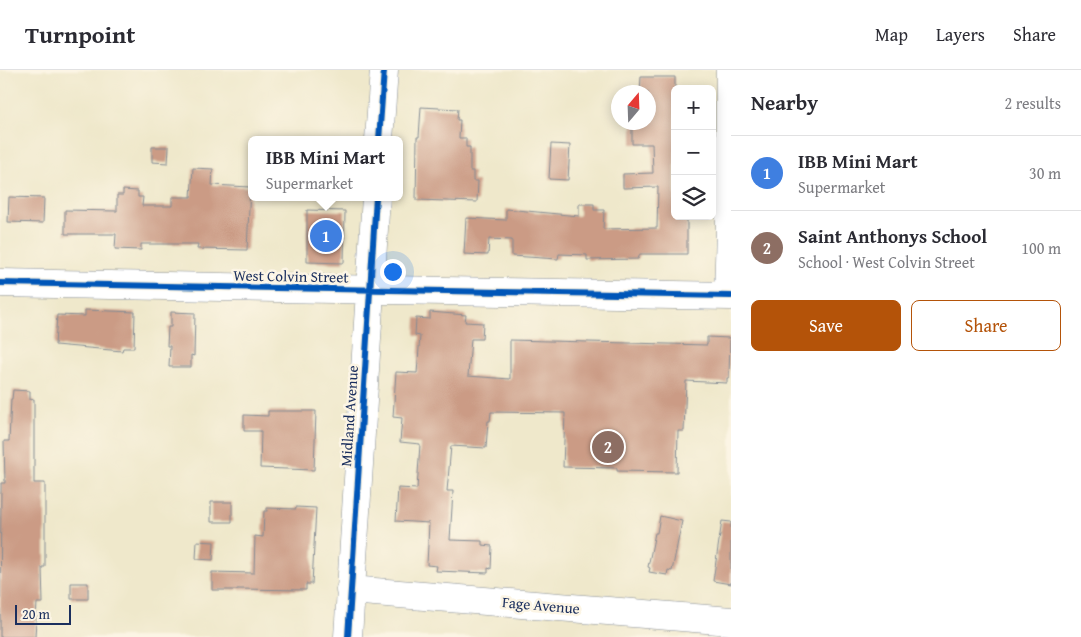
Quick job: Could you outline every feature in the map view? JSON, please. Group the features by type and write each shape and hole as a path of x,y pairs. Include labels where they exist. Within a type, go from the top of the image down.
{"street":[{"path":"379,136 384,70"},
{"path":"729,296 730,70"},
{"name":"Midland Avenue","path":"348,637 376,201"},
{"name":"West Colvin Street","path":"0,283 729,296"},
{"name":"Fage Avenue","path":"350,590 731,621"}],"building":[{"path":"641,77 675,77 675,85 671,85 671,220 687,220 687,254 640,254 638,259 587,260 587,255 559,254 558,259 512,256 512,240 489,239 488,255 464,254 466,218 506,220 506,209 579,216 579,204 594,204 594,210 604,210 603,229 657,228 658,187 623,188 623,174 653,173 652,144 632,144 632,130 656,130 656,85 640,85"},
{"path":"421,107 458,109 457,120 460,120 459,138 466,138 466,147 470,147 470,171 473,171 473,181 478,181 477,202 416,200 417,137 419,137"},
{"path":"551,144 570,145 568,180 549,179"},
{"path":"152,147 169,147 168,163 152,162"},
{"path":"193,168 213,169 212,185 248,187 249,201 247,250 197,249 198,244 141,244 141,250 115,249 116,234 65,234 65,210 117,211 117,195 123,195 123,190 138,191 138,197 143,197 142,206 172,206 172,197 191,197"},
{"path":"9,197 44,198 43,223 8,222"},
{"path":"307,210 345,211 344,263 307,262"},
{"path":"85,310 135,312 134,348 123,348 122,351 55,345 57,315 85,316"},
{"path":"171,312 195,313 194,356 191,355 191,367 169,367 170,346 167,346 168,327 171,327"},
{"path":"430,312 466,315 465,322 483,323 482,339 471,339 468,376 510,379 510,340 707,345 707,337 730,338 729,378 727,378 727,383 686,381 684,431 678,431 677,472 617,471 617,468 563,467 565,413 491,412 490,421 488,421 486,448 451,446 447,491 453,491 450,540 482,541 482,545 492,546 491,569 488,568 488,573 436,571 437,566 427,565 429,523 396,521 398,488 417,489 420,444 400,442 402,418 393,417 396,372 417,373 420,336 415,335 416,318 430,319"},
{"path":"13,390 30,391 30,400 34,399 34,483 45,483 45,567 42,567 43,603 37,603 35,637 0,637 1,483 5,483 4,441 9,441"},
{"path":"268,411 316,411 314,470 260,468 261,431 244,431 244,415 268,416"},
{"path":"211,502 232,502 232,522 211,522"},
{"path":"296,507 316,508 312,584 306,584 306,590 212,590 212,572 254,573 255,536 263,537 264,511 267,511 267,508 296,509"},
{"path":"660,516 682,521 672,571 668,570 667,575 649,572 650,568 648,567"},
{"path":"722,521 731,522 731,584 713,581"},
{"path":"197,541 214,542 213,560 196,559"},
{"path":"71,583 88,583 88,599 71,599"}],"cycle path":[{"path":"379,136 384,70"},
{"path":"348,637 376,201"},
{"path":"0,283 731,296"}],"place":[{"name":"IBB Mini Mart","path":"326,236"},
{"name":"Saint Anthonys School","path":"608,447"}]}
